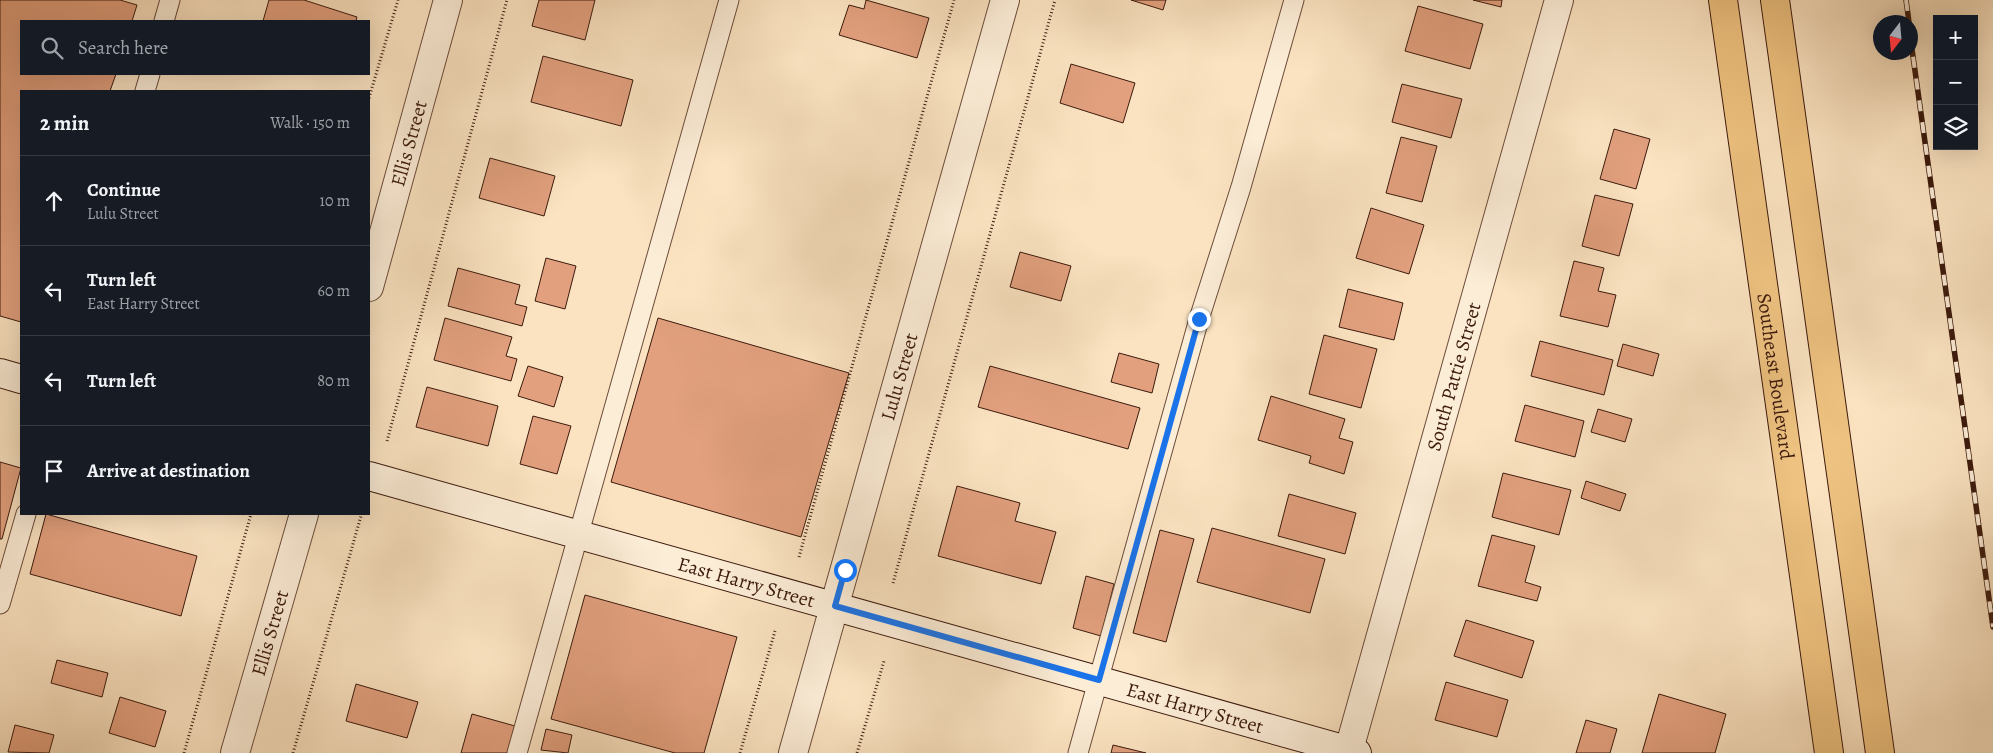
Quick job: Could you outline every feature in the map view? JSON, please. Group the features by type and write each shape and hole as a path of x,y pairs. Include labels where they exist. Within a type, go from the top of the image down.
{"main road":[{"name":"Southeast Boulevard","path":"1723,0 1824,746"},
{"path":"1775,0 1880,753"}],"street":[{"name":"Ellis Street","path":"370,283 448,0"},
{"name":"Lulu Street","path":"793,753 1005,0"},
{"name":"South Pattie Street","path":"1351,752 1559,0"},
{"path":"0,374 20,379"},
{"name":"East Harry Street","path":"370,476 1351,752"},
{"name":"Ellis Street","path":"235,753 304,515"}],"lane":[{"path":"164,20 170,0"},
{"path":"517,753 729,0"},
{"path":"1078,753 1199,319 1241,186 1294,0"},
{"path":"145,90 150,75"},
{"path":"0,604 26,515"}],"path":[{"path":"370,95 398,0"},
{"path":"387,441 507,0"},
{"path":"799,557 954,0"},
{"path":"893,583 1055,0"},
{"path":"184,753 251,515"},
{"path":"294,753 362,516"},
{"path":"740,753 775,631"},
{"path":"856,753 884,661"}],"building":[{"path":"0,0 120,0 137,5 132,20 20,20 20,75 116,75 110,90 20,90 20,322 0,316"},
{"path":"269,0 304,0 357,17 356,20 263,20"},
{"path":"539,0 595,0 585,40 532,26"},
{"path":"866,0 929,18 917,58 839,35 849,5 864,9"},
{"path":"1131,0 1166,0 1163,10"},
{"path":"1473,0 1502,0 1501,7"},
{"path":"1418,6 1483,24 1470,69 1405,51"},
{"path":"543,56 633,80 621,126 531,102"},
{"path":"1071,64 1135,83 1123,123 1060,103"},
{"path":"1402,84 1462,99 1451,138 1392,122"},
{"path":"1614,129 1650,139 1636,189 1600,179"},
{"path":"1401,137 1437,146 1422,202 1386,193"},
{"path":"490,158 555,176 544,216 479,198"},
{"path":"1595,195 1633,204 1619,256 1582,246"},
{"path":"1371,208 1424,225 1409,274 1356,258"},
{"path":"1020,252 1071,266 1061,301 1010,287"},
{"path":"546,258 576,266 565,309 535,301"},
{"path":"1574,261 1604,268 1598,291 1616,295 1608,327 1560,316"},
{"path":"458,268 520,285 515,304 527,307 522,326 448,306"},
{"path":"1348,289 1403,303 1394,340 1339,327"},
{"path":"445,318 512,337 506,356 517,359 511,381 434,360"},
{"path":"658,318 849,373 801,537 611,482"},
{"path":"1324,335 1377,349 1361,408 1309,394"},
{"path":"1540,341 1613,360 1604,395 1531,376"},
{"path":"1623,344 1659,354 1653,376 1617,366"},
{"path":"1119,353 1159,364 1152,393 1111,382"},
{"path":"528,366 563,377 554,407 518,396"},
{"path":"990,366 1140,408 1128,449 978,407"},
{"path":"427,387 498,406 488,446 416,427"},
{"path":"1271,396 1345,419 1339,438 1353,442 1344,474 1309,463 1311,456 1258,440"},
{"path":"1525,405 1584,421 1575,457 1515,441"},
{"path":"1598,409 1632,419 1625,442 1591,432"},
{"path":"533,416 571,426 557,474 520,464"},
{"path":"0,462 20,468 20,472 2,539 0,539"},
{"path":"1503,473 1571,490 1559,535 1492,517"},
{"path":"1586,481 1626,494 1620,511 1581,498"},
{"path":"957,486 1020,503 1015,521 1056,532 1041,584 938,556"},
{"path":"1289,494 1356,513 1345,554 1278,536"},
{"path":"46,515 197,556 181,616 30,574"},
{"path":"1212,528 1325,559 1310,613 1197,582"},
{"path":"1160,530 1194,539 1166,642 1133,633"},
{"path":"1492,535 1535,546 1525,582 1541,587 1537,601 1478,586"},
{"path":"1086,576 1114,584 1101,636 1073,628"},
{"path":"585,595 737,637 704,753 675,753 551,719"},
{"path":"1466,620 1534,641 1522,678 1454,656"},
{"path":"57,660 108,673 102,697 51,683"},
{"path":"1446,682 1508,700 1497,737 1435,720"},
{"path":"356,684 418,702 407,738 346,721"},
{"path":"1659,694 1726,714 1715,753 1642,753"},
{"path":"120,697 166,711 155,747 109,733"},
{"path":"472,714 515,726 507,753 461,753"},
{"path":"1586,720 1617,729 1610,753 1576,753"},
{"path":"15,725 54,735 49,753 8,752"},
{"path":"546,729 572,735 568,753 541,750"},
{"path":"1113,745 1146,753 1111,753"}],"railway":[{"path":"1906,0 1908,15"},
{"path":"1914,60 1993,627"}],"route":[{"path":"845,570 835,606 1099,680 1199,319"}]}
